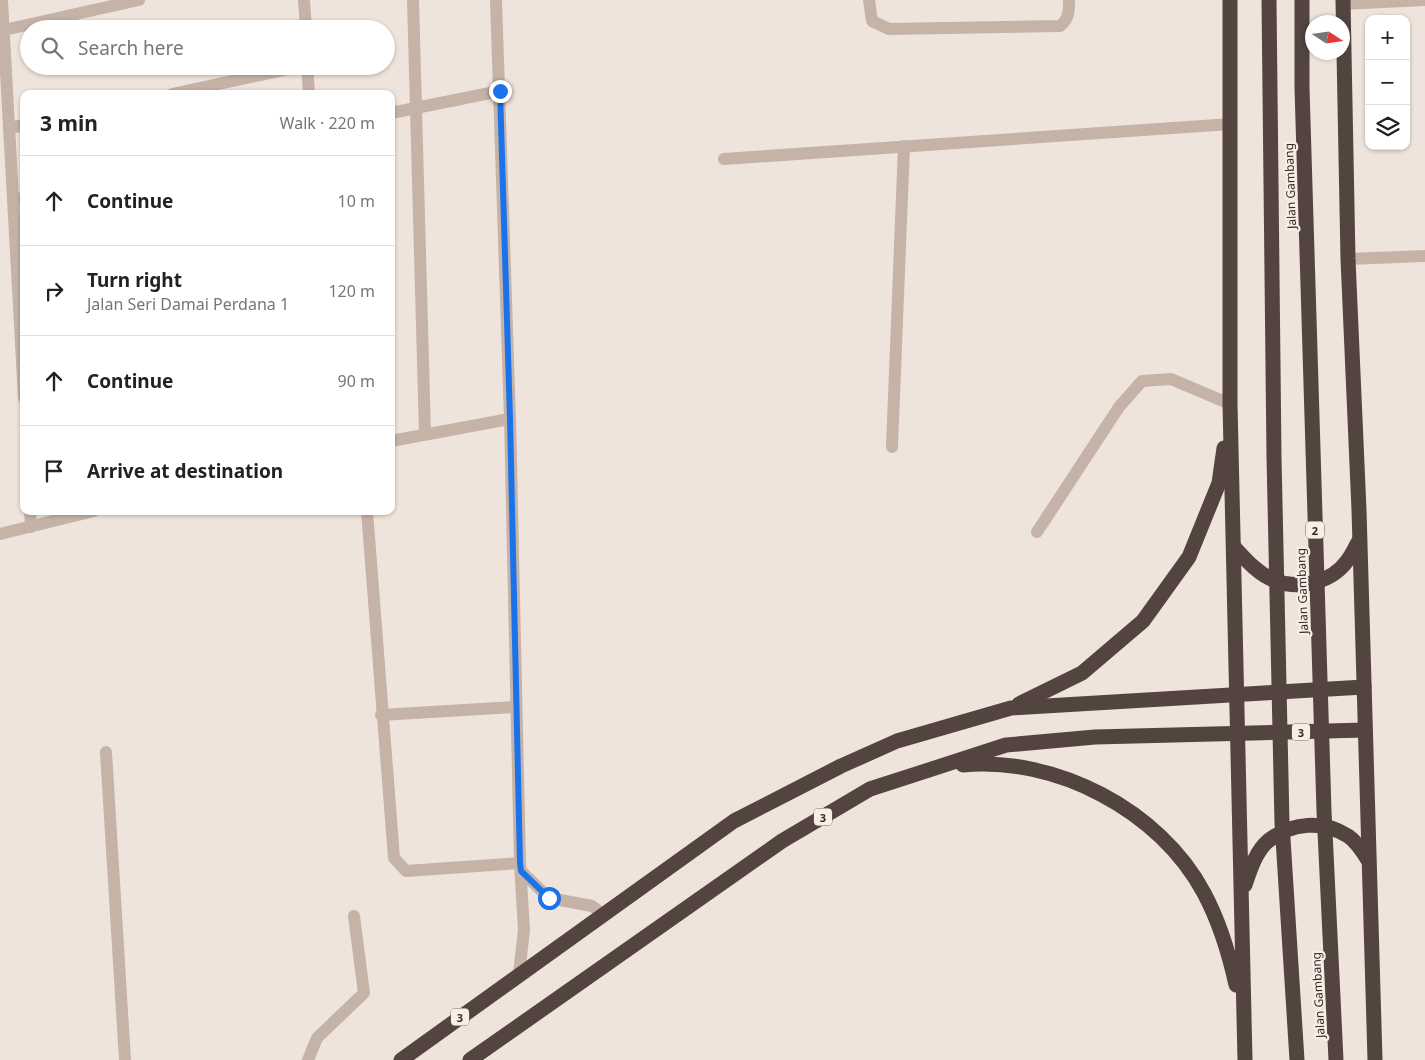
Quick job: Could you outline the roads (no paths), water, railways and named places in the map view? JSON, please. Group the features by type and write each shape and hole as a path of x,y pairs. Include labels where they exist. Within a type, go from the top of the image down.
{"highway":[{"path":"1230,0 1230,404 1245,1060"},
{"name":"Jalan Gambang","path":"1269,0 1274,457 1282,823 1297,1060"},
{"name":"Jalan Gambang","path":"1302,0 1302,88 1323,791 1336,1060"},
{"path":"1343,2 1348,259 1360,539 1375,1060"},
{"path":"1011,708 1082,673 1142,621 1189,557 1219,483 1230,404"},
{"path":"1234,547 1254,568 1276,581 1302,585 1327,578 1347,562 1360,539"},
{"name":"3","path":"401,1060 734,821 841,766 897,741 1011,708 1364,687"},
{"name":"3","path":"478,1058 782,841 870,789 929,768 1006,745 1095,737 1365,730"},
{"path":"929,768 982,763 1035,769 1086,786 1132,812 1172,848 1204,891 1226,940 1238,992 1244,1044"},
{"path":"1241,896 1251,866 1268,841 1293,827 1323,825 1350,837 1368,860"}],"street":[{"path":"2,0 9,128 18,199 20,258"},
{"path":"49,20 139,0"},
{"path":"304,0 305,20"},
{"path":"413,0 425,434"},
{"path":"496,0 524,930 519,974"},
{"path":"869,0 872,21 889,29 1060,26 1066,21 1069,14 1069,0"},
{"path":"1343,2 1425,0"},
{"path":"4,30 20,26"},
{"path":"191,90 260,75"},
{"path":"308,75 309,90"},
{"path":"395,112 500,91"},
{"path":"724,159 1231,124"},
{"path":"9,128 20,126"},
{"path":"892,447 904,146"},
{"path":"0,204 18,199"},
{"path":"1348,259 1425,256"},
{"path":"1037,532 1119,407 1142,380 1171,380 1230,404"},
{"path":"395,440 510,419"},
{"path":"30,515 30,526"},
{"path":"0,534 77,515"},
{"path":"367,515 381,715 394,858 406,871 521,867 549,898 592,906 603,914"},
{"path":"381,715 516,707"},
{"path":"106,752 125,1060"},
{"path":"308,1060 317,1038 364,993 354,916"}]}
